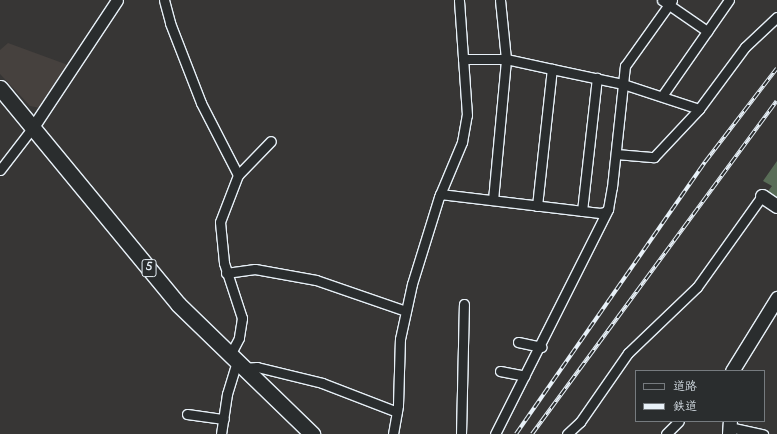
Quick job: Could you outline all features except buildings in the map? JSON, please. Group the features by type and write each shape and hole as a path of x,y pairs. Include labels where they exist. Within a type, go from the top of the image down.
{"main road":[{"name":"5","path":"0,88 5,100 33,127 178,304 312,434"},
{"path":"762,196 777,206"},
{"path":"733,370 777,298"}],"street":[{"path":"0,170 33,127 117,0"},
{"path":"164,0 170,23 201,103 238,175"},
{"path":"393,434 397,412 400,339 412,284 440,194 462,142 467,115 459,0"},
{"path":"493,200 506,59 500,0"},
{"path":"662,96 729,0"},
{"path":"495,434 541,346 608,209 616,154 625,66 667,2 708,31"},
{"path":"616,154 654,157 699,109 745,48 777,17"},
{"path":"463,59 506,59 598,78 623,84 699,109"},
{"path":"537,206 552,69"},
{"path":"582,211 598,78"},
{"path":"221,434 226,394 237,362 239,338 242,325 239,304 226,273 220,222 238,175 271,141"},
{"path":"440,194 600,213 608,209"},
{"path":"567,434 580,422 628,352 697,287 762,196"},
{"path":"226,273 255,269 316,280 406,311"},
{"path":"461,434 464,304"},
{"path":"518,342 541,346"},
{"path":"237,362 322,383 397,412"},
{"path":"500,371 525,376"},
{"path":"187,414 224,419"},
{"path":"666,434 679,422"},
{"path":"729,427 763,434"}],"shaded area":[{"path":"8,43 68,65 40,108 30,106 0,74 0,50"}],"green space":[{"path":"777,161 777,203 765,195 772,186 763,181"}],"railway":[{"path":"516,434 705,162 777,68"},
{"path":"532,434 777,101"}]}
